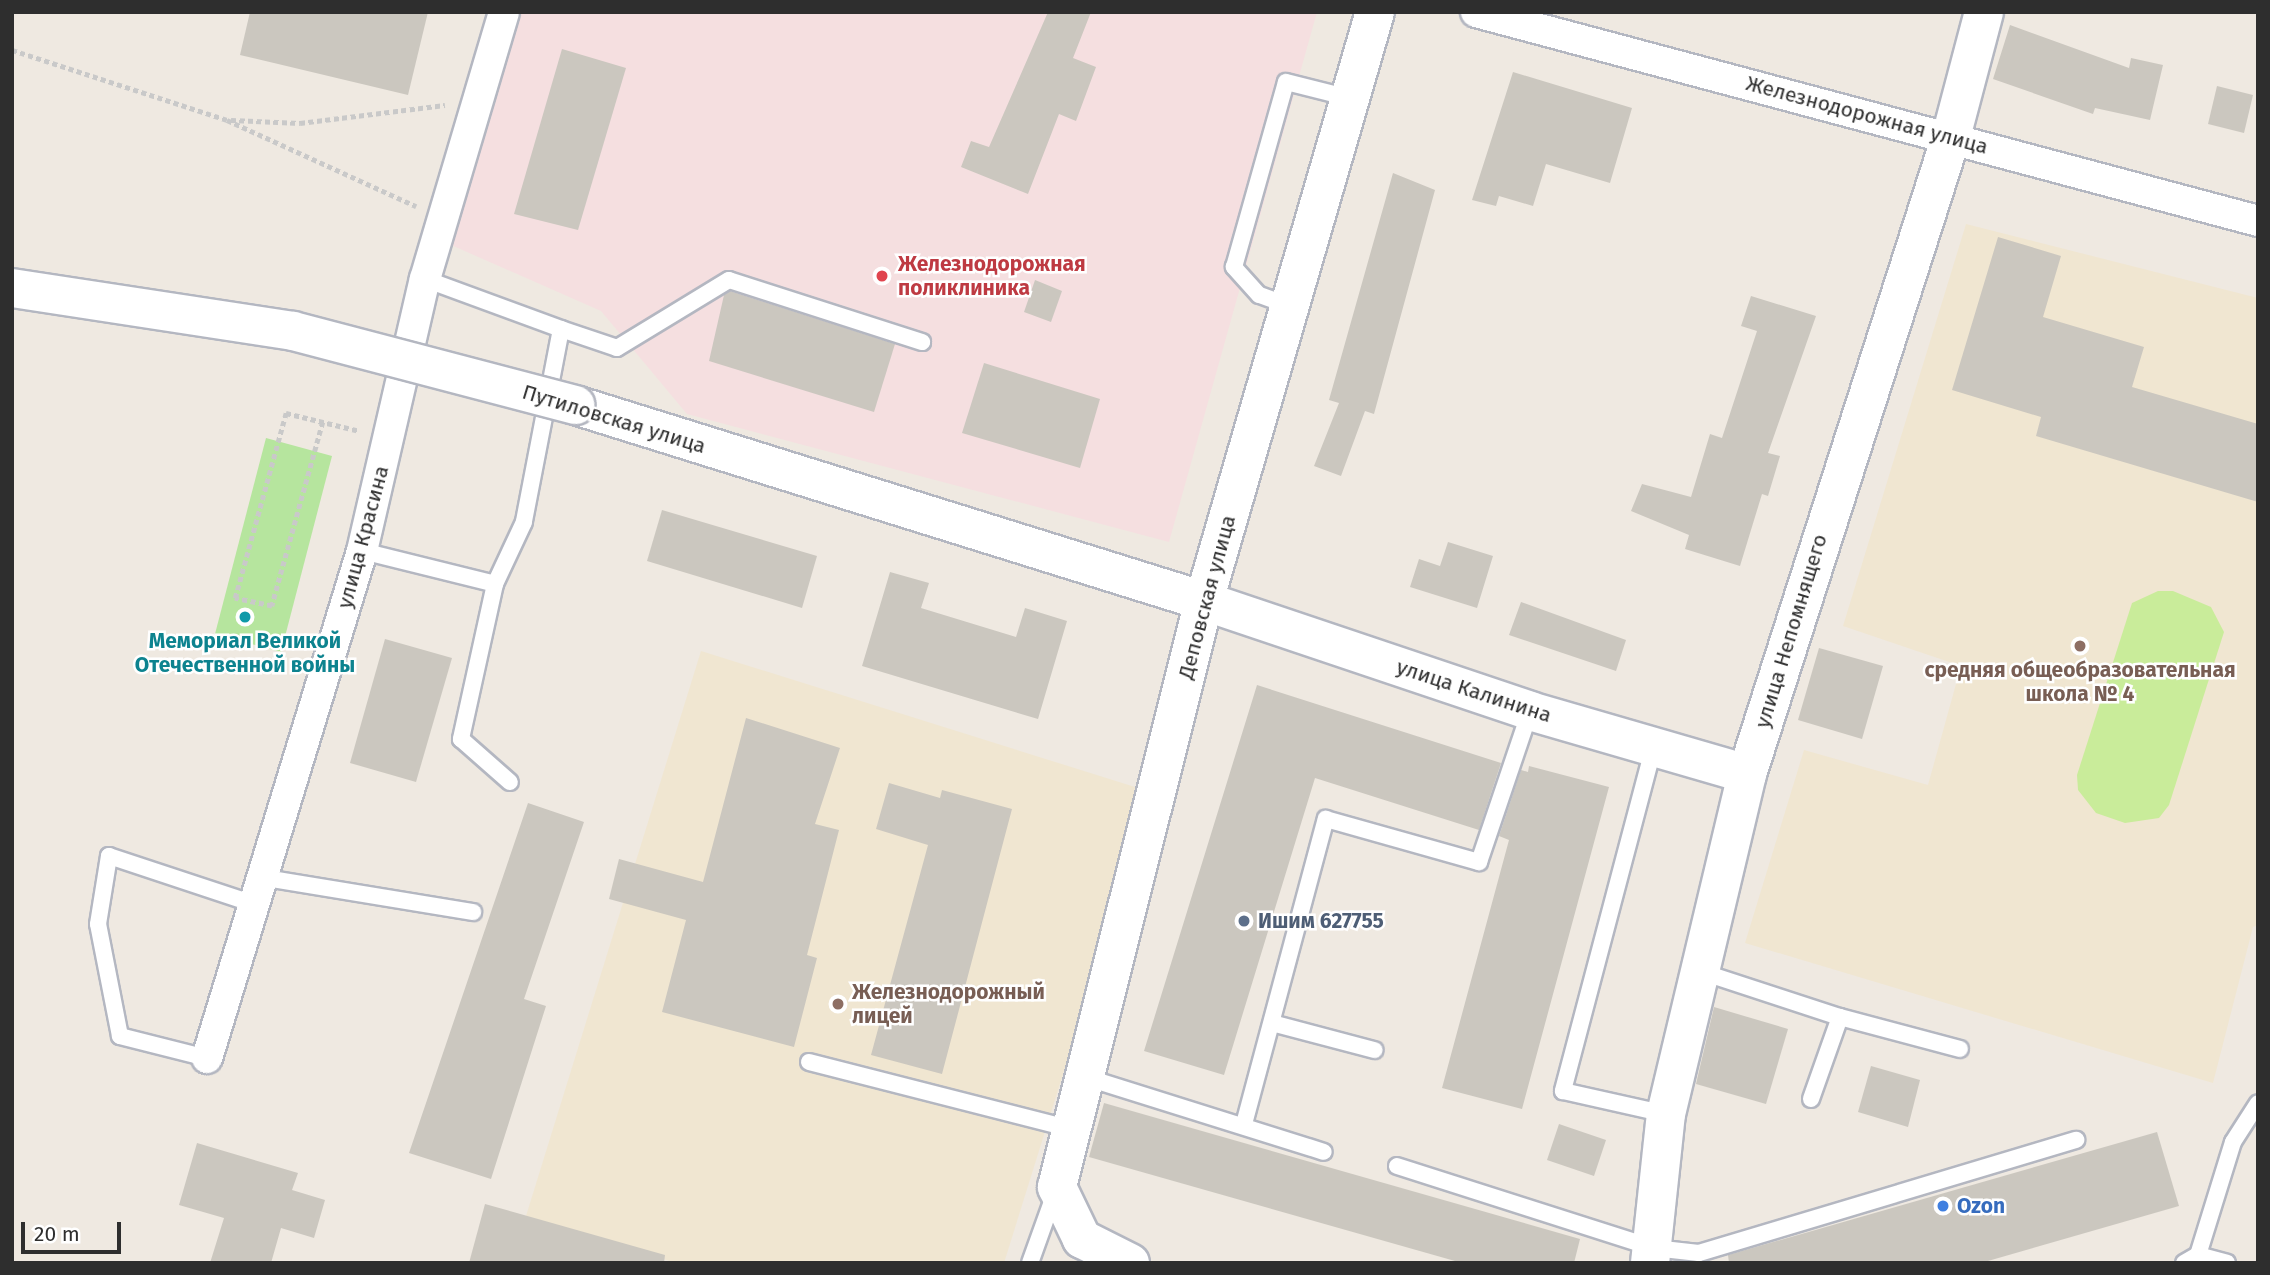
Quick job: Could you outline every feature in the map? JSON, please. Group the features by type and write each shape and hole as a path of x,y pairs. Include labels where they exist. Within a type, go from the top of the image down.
{"main road":[{"name":"Деповская улица","path":"1057,1187 1204,601 1375,12"},
{"name":"улица Непомнящего","path":"1652,1255 1666,1114 1702,972 1747,774 1951,137 1984,12"},
{"name":"Путиловская улица","path":"12,288 293,331 575,405 1204,601"},
{"name":"улица Калинина","path":"1204,601 1530,711 1747,774"},
{"path":"1057,1187 1082,1239 1130,1263"}],"street":[{"name":"улица Красина","path":"207,1058 255,890 362,551 425,279 504,12"},
{"name":"Железнодорожная улица","path":"1476,12 2258,221"}],"lane":[{"path":"1290,306 1259,295 1234,267 1286,82 1350,98"},
{"path":"425,279 617,348 729,280 922,342"},
{"path":"510,782 461,738 495,584 524,522 561,329"},
{"path":"362,551 495,584"},
{"path":"1244,1124 1326,819 1479,862 1530,711"},
{"path":"1654,746 1563,1091 1666,1114"},
{"path":"207,1058 120,1036 98,924 109,856 255,890 473,912"},
{"path":"1702,972 1840,1017 1960,1049"},
{"path":"1811,1099 1840,1017"},
{"path":"1272,1023 1374,1050"},
{"path":"809,1062 1071,1129"},
{"path":"1085,1077 1244,1124 1324,1153"},
{"path":"2227,1263 2191,1259 2233,1142 2258,1103"},
{"path":"1397,1166 1652,1255 1699,1253 2076,1140"},
{"path":"1030,1263 1057,1187"}],"path":[{"path":"12,50 227,120 443,218"},
{"path":"227,120 300,123 449,105 485,76"},
{"path":"323,422 272,606 235,598 286,413 388,437"}],"shaded area":[{"name":"Железнодорожная поликлиника","path":"507,12 1317,12 1169,542 687,414 601,311 442,241"},
{"name":"средняя общеобразовательная школа № 4","path":"1966,224 2258,298 2258,925 2253,927 2213,1083 1745,943 1804,750 1928,785 1961,666 1843,626"},
{"name":"Железнодорожный лицей","path":"701,651 1151,792 1004,1263 676,1263 526,1216"}],"green space":[{"path":"266,438 332,456 281,652 215,634"},
{"path":"2158,591 2173,591 2211,607 2224,632 2169,805 2159,818 2125,823 2096,813 2078,790 2077,775 2132,603"}],"building":[{"path":"250,12 428,12 408,95 240,55"},
{"path":"1048,12 1091,12 1073,58 1096,67 1076,121 1059,114 1028,194 961,167 971,141 989,147"},
{"path":"2010,25 2129,68 2131,58 2163,65 2150,120 2095,108 2093,114 1993,79"},
{"path":"562,49 626,68 578,230 514,214"},
{"path":"1513,72 1632,108 1610,183 1546,164 1533,206 1499,196 1496,206 1472,200"},
{"path":"2217,86 2253,95 2244,133 2208,124"},
{"path":"1393,173 1435,190 1374,414 1365,411 1341,476 1314,466 1339,403 1329,400"},
{"path":"1998,237 2061,256 2043,317 2144,347 2132,387 2258,424 2258,502 2036,436 2041,417 1952,390"},
{"path":"1035,280 1062,291 1051,322 1024,312"},
{"path":"730,291 895,344 874,412 709,361 724,295"},
{"path":"1751,296 1816,316 1768,453 1780,456 1768,496 1762,494 1740,566 1685,549 1689,535 1631,511 1642,484 1691,497 1710,434 1722,438 1757,331 1741,326"},
{"path":"984,363 1100,399 1080,468 962,433"},
{"path":"662,510 817,556 802,608 647,561"},
{"path":"1448,542 1493,556 1477,608 1410,587 1419,559 1440,566"},
{"path":"890,572 929,583 921,608 1016,637 1025,608 1067,621 1038,719 862,666"},
{"path":"1521,602 1626,640 1616,671 1509,635"},
{"path":"385,639 452,658 416,782 350,763"},
{"path":"1819,648 1883,666 1862,739 1798,720"},
{"path":"1257,685 1501,763 1479,830 1315,778 1224,1075 1144,1051"},
{"path":"746,718 840,748 815,824 839,830 807,955 817,958 794,1047 662,1012 686,920 609,899 619,859 703,882"},
{"path":"1529,766 1609,787 1522,1109 1442,1088 1509,840 1499,836 1521,770 1528,772"},
{"path":"889,783 940,798 942,790 1012,809 942,1074 871,1055 928,845 876,829"},
{"path":"528,803 584,822 524,999 546,1006 491,1179 409,1153"},
{"path":"1714,1007 1788,1029 1766,1104 1696,1084"},
{"path":"1871,1066 1920,1080 1908,1127 1858,1112"},
{"path":"1104,1103 1580,1239 1574,1263 1462,1263 1089,1157"},
{"path":"1559,1124 1606,1140 1594,1176 1547,1160"},
{"path":"2157,1132 2179,1206 1981,1263 1729,1263 1728,1255"},
{"path":"197,1143 298,1173 292,1190 325,1200 314,1238 281,1228 271,1263 210,1263 224,1218 179,1205"},
{"path":"485,1204 665,1255 664,1263 469,1263"}],"place":[{"name":"Железнодорожная поликлиника","path":"882,276"},
{"name":"Мемориал Великой Отечественной войны","path":"245,617"},
{"name":"средняя общеобразовательная школа № 4","path":"2080,646"},
{"name":"Ишим 627755","path":"1244,921"},
{"name":"Железнодорожный лицей","path":"838,1004"},
{"name":"Ozon","path":"1943,1206"}]}
